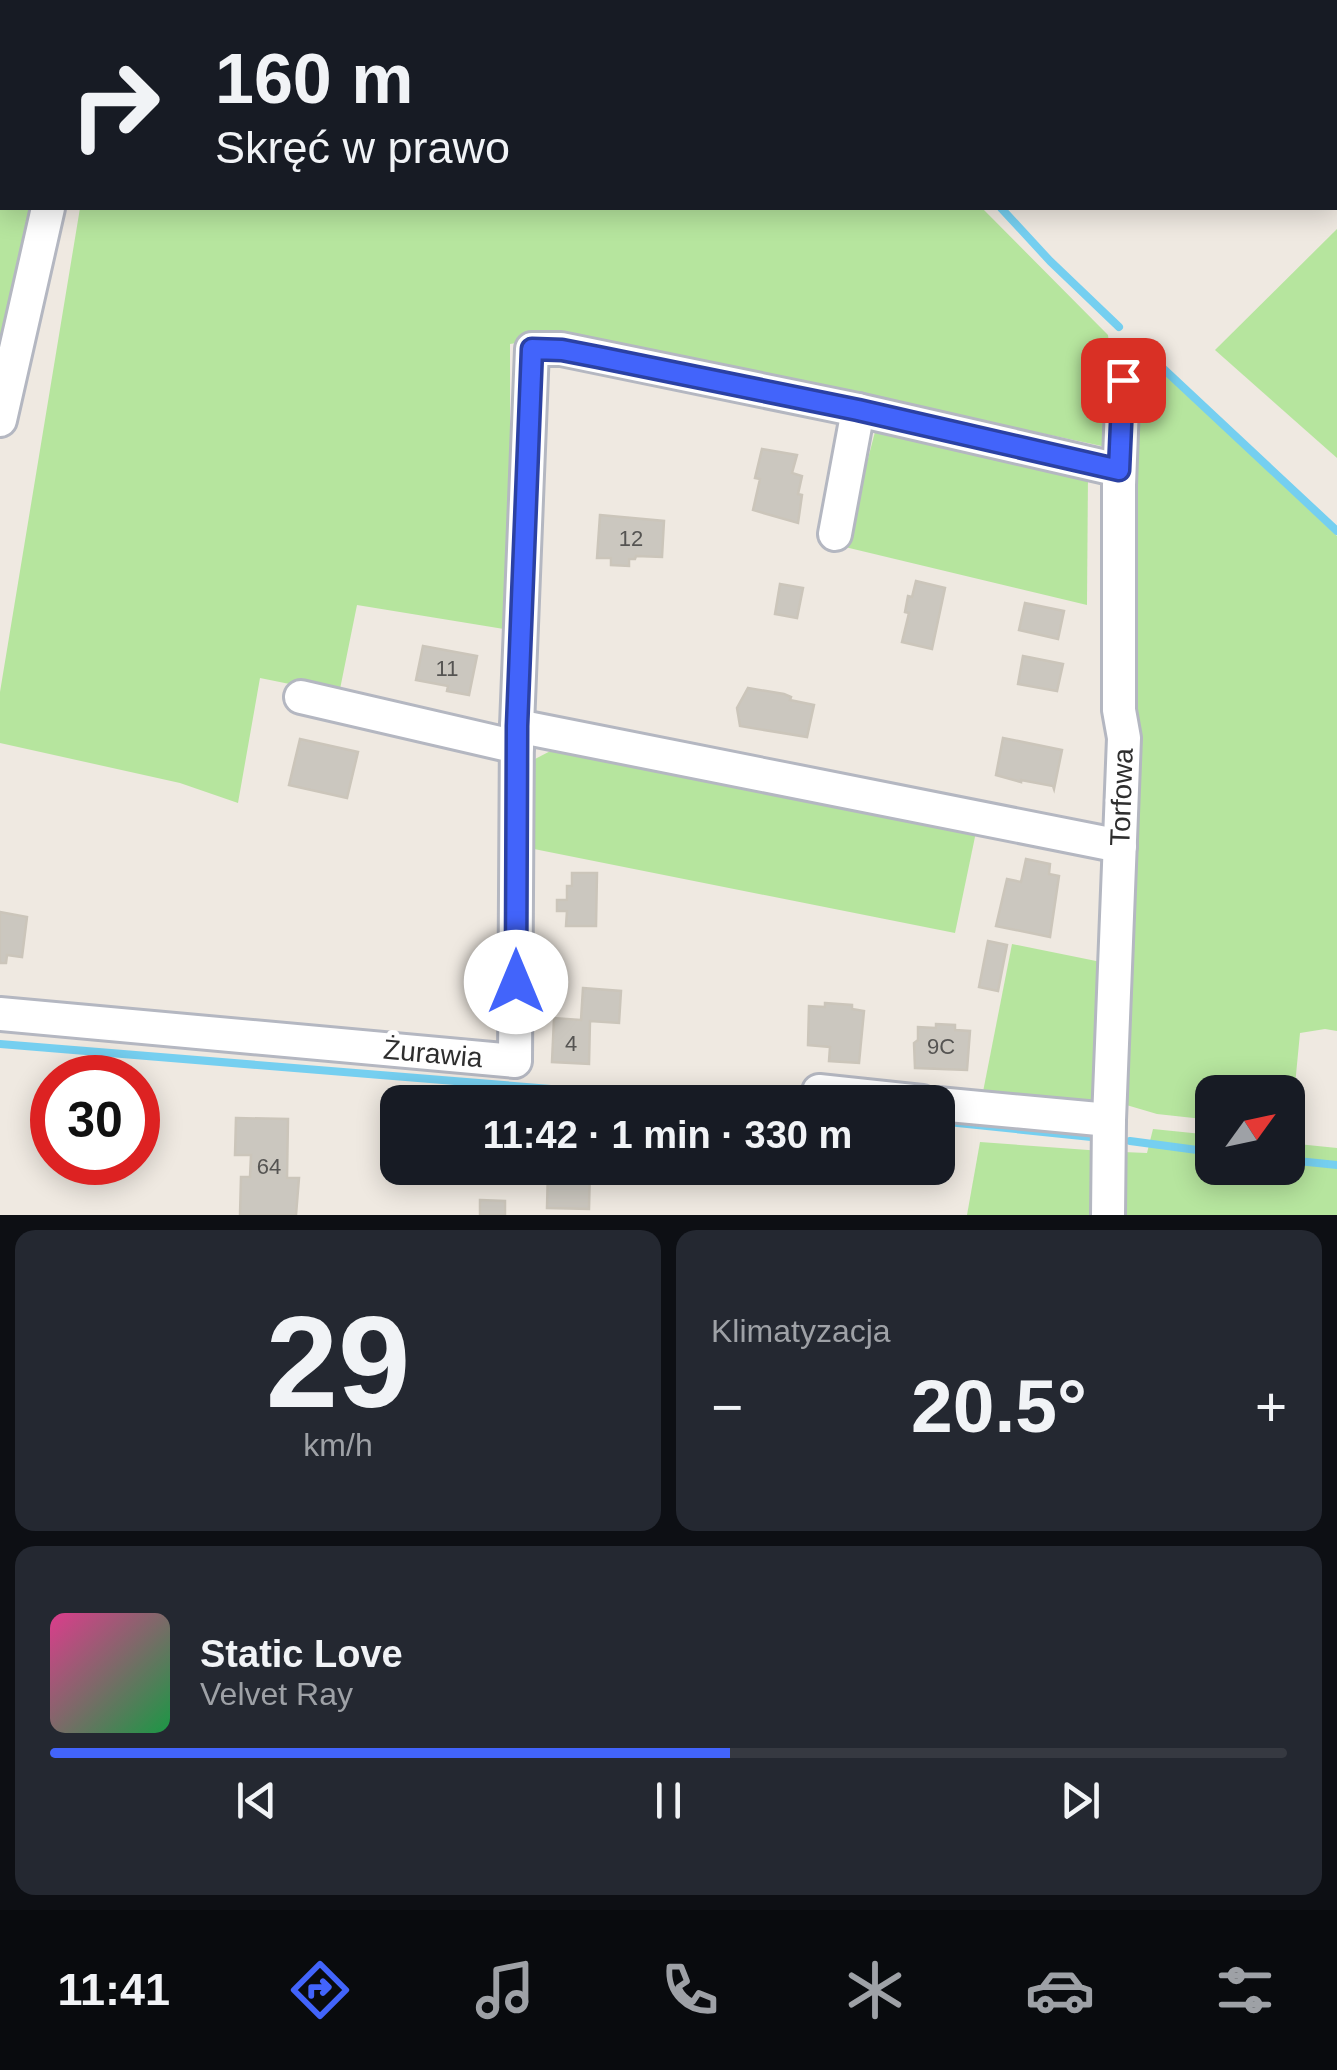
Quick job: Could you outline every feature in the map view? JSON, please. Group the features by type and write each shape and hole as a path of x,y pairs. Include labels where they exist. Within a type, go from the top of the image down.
{"street":[{"path":"0,420 48,210"},
{"name":"Żurawia","path":"0,1014 516,1061 517,737 532,349 562,350 858,410"},
{"name":"Torfowa","path":"1108,1215 1124,738 1119,710 1123,380"},
{"path":"836,534 858,410 1119,470"},
{"path":"301,697 1120,846"},
{"path":"955,1106 1109,1120"}],"green space":[{"path":"0,210 32,210 6,336 0,335"},
{"path":"80,210 984,210 1108,335 1111,448 574,334 510,344 510,630 357,605 339,694 260,678 238,803 180,783 0,743 0,692"},
{"path":"1337,229 1337,458 1215,350"},
{"path":"1144,354 1337,536 1337,1031 1300,1033 1296,1075 1195,1075 1195,1118 1157,1114 1123,1104 1132,450"},
{"path":"876,428 1088,472 1087,605 845,547"},
{"path":"562,745 976,832 955,933 534,849 535,759"},
{"path":"1012,944 1106,963 1093,1107 982,1097"},
{"path":"1153,1129 1195,1133 1195,1185 1305,1185 1305,1145 1337,1148 1337,1215 1122,1215 1123,1152 1147,1153"},
{"path":"980,1142 1102,1151 1101,1215 967,1215"}],"building":[{"path":"762,449 797,455 792,473 802,476 798,523 753,510"},
{"path":"600,515 664,521 662,557 636,556 629,559 629,566 611,565 611,558 597,558"},
{"path":"916,581 945,588 932,649 902,642 909,613 905,612 908,596 912,597"},
{"path":"780,584 803,588 797,618 775,614"},
{"path":"1025,603 1064,611 1058,639 1019,630"},
{"path":"423,646 477,656 469,695 416,680"},
{"path":"1023,656 1063,664 1057,691 1018,684"},
{"path":"748,688 784,694 790,700 814,705 807,737 740,726 737,708"},
{"path":"1003,738 1062,750 1054,789 996,775"},
{"path":"300,739 358,752 347,798 289,785"},
{"path":"1026,859 1050,864 1049,874 1059,876 1050,937 996,926 1007,879 1021,882"},
{"path":"572,873 597,873 596,926 566,926 567,911 557,911 557,900 567,900"},
{"path":"0,912 27,917 22,957 7,955 6,963 0,963"},
{"path":"988,941 1007,945 998,991 979,987"},
{"path":"583,988 621,991 619,1023 590,1021 589,1064 552,1062 554,1018 581,1020"},
{"path":"825,1003 852,1005 852,1009 864,1011 859,1063 829,1061 830,1047 808,1045 809,1006 825,1007"},
{"path":"936,1024 970,1031 967,1070 915,1068 918,1027 936,1028"},
{"path":"236,1118 288,1119 287,1178 299,1178 296,1215 240,1215 241,1177 250,1177 251,1155 235,1155"},
{"path":"548,1185 590,1185 589,1209 547,1208"},
{"path":"480,1200 505,1201 505,1215 480,1215"}],"waterway":[{"path":"1003,210 1119,327"},
{"path":"1138,345 1337,531"},
{"path":"0,1044 503,1085"},
{"path":"955,1123 1101,1138"},
{"path":"1130,1141 1195,1150"},
{"path":"1305,1162 1337,1165"}],"route":[{"path":"516,982 517,726 532,349 562,350 858,410 1119,470 1123,380"}]}
